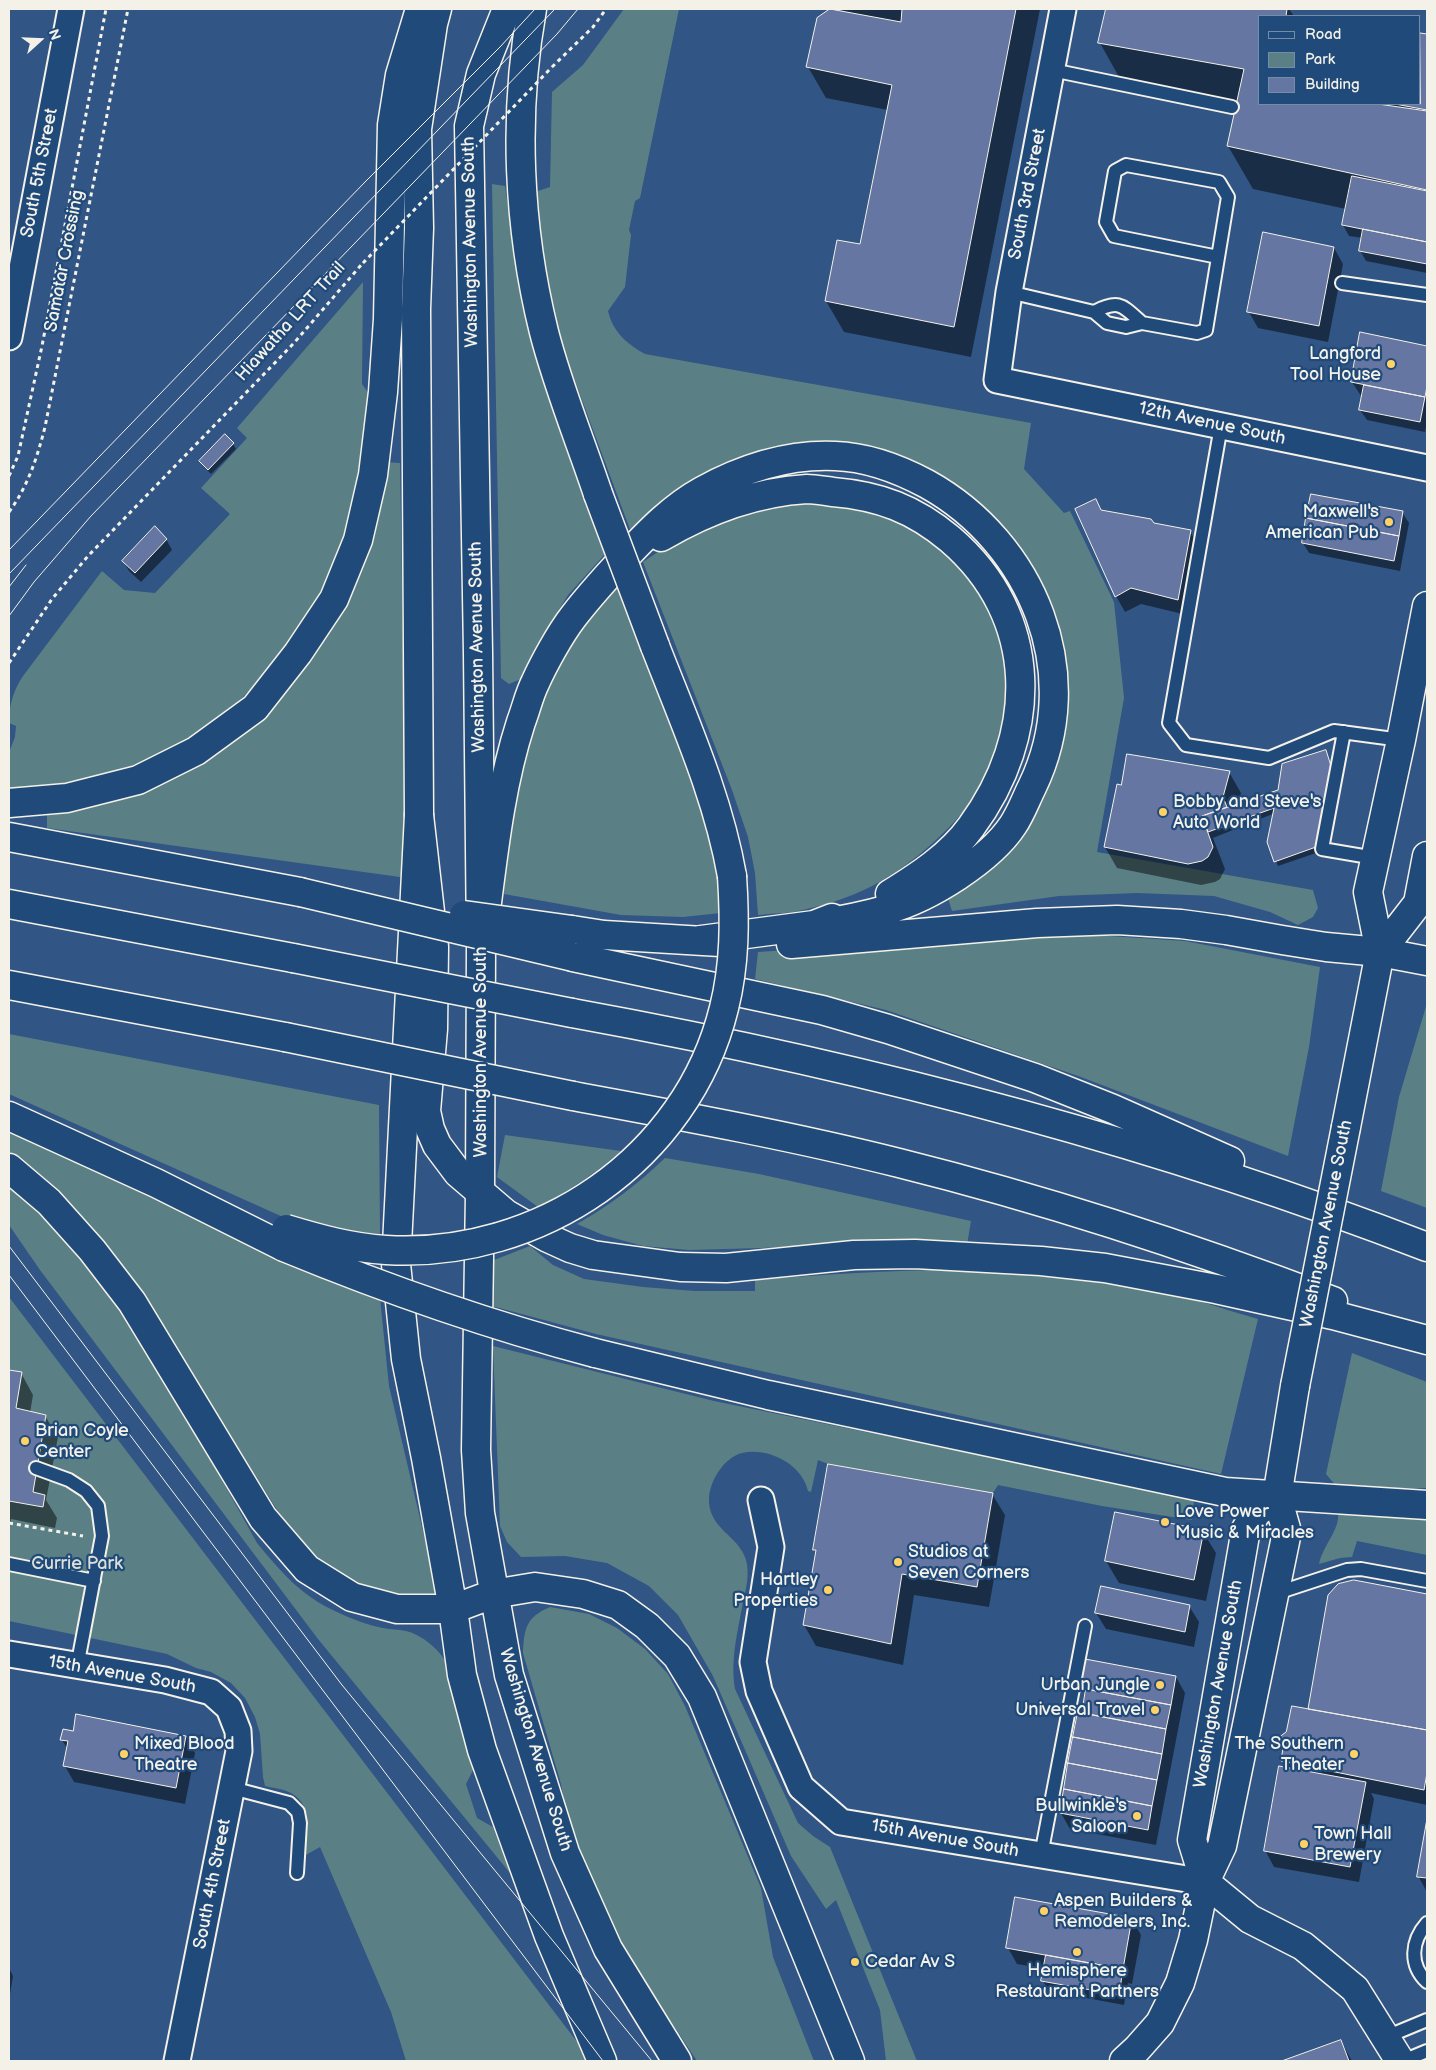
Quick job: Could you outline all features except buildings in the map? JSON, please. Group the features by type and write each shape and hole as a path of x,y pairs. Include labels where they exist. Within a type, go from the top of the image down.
{"main road":[{"path":"9,803 67,798 138,780 196,752 255,708 298,653 334,599 358,540 373,475 383,392 388,319 392,125 400,75 420,9"},
{"path":"437,9 417,129 419,228 416,309 419,815 396,1264 405,1348 453,1609 462,1676 482,1750 549,1936 602,2061"},
{"name":"Washington Avenue South","path":"507,9 481,74 469,126 481,946 476,1450 480,1513 509,1675 565,1853 608,1949 677,2061"},
{"path":"285,1238 332,1242 386,1250 413,1250 469,1245 519,1232 562,1212 584,1200 624,1171 668,1123 689,1092 701,1069 717,1032 724,1008 735,930 732,876 726,842 713,798 598,494 553,364 537,302 528,252 522,197 521,130 524,65 532,9"},
{"path":"481,946 502,798 513,748 534,685 571,620 613,571 670,512 700,492 732,477 767,464 799,457 836,456 866,460 906,473 938,490 969,512 992,534 1027,583 1048,642 1053,674 1054,703 1047,747 1037,777 1013,825 991,850 968,869 937,888 891,909 814,924 701,940"},
{"path":"613,571 656,540 685,523 746,499 778,492 809,489 876,498 927,522 960,548 979,568 997,594 1014,642 1020,671 1021,698 1016,736 992,796 970,829 928,870 878,901 814,924"},
{"name":"Washington Avenue South","path":"1205,1882 1222,1846 1287,1532 1277,1497 1295,1386 1380,952 1368,892 1401,740 1427,606"},
{"path":"419,815 434,946 433,1029 426,1112 437,1145 446,1160 458,1173 506,1214 548,1238 570,1248 615,1259 680,1267 726,1268 854,1255 915,1254 1041,1261 1105,1268 1216,1289 1333,1315 1427,1339"},
{"path":"9,837 300,892 573,957 822,1010 952,1049 1113,1108 1398,1236"},
{"name":"Washington Avenue South","path":"1380,952 1418,902 1427,856"},
{"path":"300,892 604,935 762,944 800,944 996,926 1117,920 1182,924 1326,947 1380,952 1427,961"},
{"path":"9,904 572,1014 682,1033 854,1071 956,1096 1150,1151 1267,1189 1427,1247"},
{"path":"13,986 285,1037 573,1096 737,1126 899,1163 1076,1212 1252,1270 1427,1339"},
{"path":"9,1116 156,1183 285,1238 362,1279 449,1310 595,1354 768,1395 1216,1490 1277,1497 1427,1505"},
{"path":"9,1168 49,1202 92,1250 132,1302 263,1518 306,1569 352,1597 397,1609 453,1609 493,1594 535,1587 583,1594 618,1605 647,1626 677,1656 702,1697 850,2061"},
{"name":"Washington Avenue South","path":"1205,1882 1192,1840 1246,1529 1257,1512 1277,1497"},
{"path":"1124,2061 1138,2049 1160,2023 1180,1983 1193,1940 1205,1882 1250,1919 1303,1946 1355,1989 1402,2061"}],"street":[{"name":"South 5th Street","path":"9,337 71,9"},
{"name":"South 3rd Street","path":"997,380 1009,292 1064,9"},
{"name":"12th Avenue South","path":"997,380 1427,468"},
{"name":"15th Avenue South","path":"761,1500 772,1547 753,1662 759,1691 801,1787 841,1822 1205,1882"},
{"name":"15th Avenue South","path":"9,1654 76,1667 165,1680 211,1692 229,1708"},
{"name":"South 4th Street","path":"177,2061 239,1751 238,1731 229,1708"}],"lane":[{"path":"1052,70 1232,107"},
{"path":"1009,292 1094,312 1107,323 1126,327 1142,323 1197,333 1206,330 1228,197 1219,182 1126,165 1115,171 1106,222 1114,236 1218,257"},
{"path":"1342,283 1427,295"},
{"path":"1094,312 1110,304 1124,307 1142,323"},
{"path":"1221,426 1169,723 1186,745 1269,758 1334,731 1401,740"},
{"path":"1344,732 1322,849 1375,858"},
{"path":"36,1468 69,1480 86,1491 98,1506 102,1536 76,1667"},
{"path":"9,1564 94,1581"},
{"path":"1274,1594 1348,1570 1361,1569 1427,1581"},
{"path":"1041,1855 1086,1626"},
{"path":"232,1788 289,1803 298,1812 300,1823 297,1873"},
{"path":"1427,1923 1419,1932 1413,1953 1420,1975 1427,1982"},
{"path":"1386,2037 1427,2020"},
{"path":"1402,2061 1427,2051"}],"path":[{"name":"Samatar Crossing","path":"9,476 18,456 40,356 106,9"},
{"name":"Samatar Crossing","path":"9,512 28,482 45,427 128,9"},
{"name":"Hiawatha LRT Trail","path":"9,664 52,599 88,556 294,343 363,263 593,27 606,9"},
{"path":"9,1523 83,1537 83,1528"}],"green space":[{"path":"624,9 679,9 640,198 635,201 629,230 631,235 625,287 608,311 617,331 627,342 645,354 1031,423 1024,469 1064,513 1070,511 1114,602 1124,698 1097,852 1313,890 1318,908 1313,917 1298,925 1270,912 1214,896 1137,893 1059,896 952,911 947,895 958,888 1058,735 1018,551 994,519 963,492 931,475 888,457 710,472 669,496 631,532 569,365 549,299 540,253 535,192 550,187 552,92 583,65"},
{"path":"492,184 505,186 523,304 542,376 605,554 568,595 540,640 521,679 509,684 501,678"},
{"path":"363,282 362,384 369,394 362,472 348,535 324,592 272,668 238,702 192,739 160,756 99,781 9,796 9,752 15,737 16,726 9,723 10,710 12,698 23,676 102,571 124,590 155,593 230,514 201,488 247,438 237,428"},
{"path":"385,462 400,463 407,878 47,828 47,811 105,804 175,776 239,736 293,683 336,618"},
{"path":"817,500 860,507 905,521 949,551 958,561 985,598 997,625 1003,650 1006,676 1003,728 987,777 974,798 932,844 907,864 863,891 843,899 798,911 758,915 755,873 748,837 732,790 643,562 674,541 748,510"},
{"path":"618,583 702,801 717,854 721,913 683,917 621,915 504,894 507,827 530,723 571,636"},
{"path":"1094,935 1185,941 1320,967 1309,1047 1288,1156 1081,1077 886,1010 755,979 758,952 951,939"},
{"path":"1427,1003 1427,1208 1381,1191 1399,1097"},
{"path":"9,1034 379,1105 380,1235 344,1231 283,1217 9,1094"},
{"path":"9,1132 286,1259 380,1298 389,1386 429,1557 435,1593 429,1599 371,1591 346,1581 324,1564 286,1524 136,1286 114,1255 82,1217 53,1189 9,1152"},
{"path":"505,1135 621,1151 581,1182 538,1207 497,1177"},
{"path":"665,1158 759,1174 971,1221 967,1245 945,1242 832,1244 689,1250 643,1246 603,1235 577,1224 623,1194"},
{"path":"9,1181 41,1208 138,1329 257,1543 275,1564 302,1591 324,1605 348,1617 366,1623 418,1635 433,1646 445,1660 460,1696 475,1766 466,1784 477,1818 493,1827 510,1873 318,1639 40,1270 9,1225"},
{"path":"530,1246 553,1265 584,1279 643,1287 695,1291 755,1291 755,1280 903,1271 1002,1271 1100,1279 1149,1288 1190,1298 1258,1319 1221,1474 596,1334 492,1306 494,1260"},
{"name":"Currie Park","path":"9,1297 581,2047 589,2061 406,2061 391,2012 320,1847 304,1856 308,1822 304,1806 291,1793 265,1786 260,1734 255,1717 245,1698 231,1683 211,1672 196,1668 167,1654 9,1621"},
{"path":"493,1346 714,1401 1194,1499 1192,1520 1102,1506 998,1485 993,1493 828,1464 818,1460 811,1492 808,1491 805,1481 799,1473 791,1466 773,1455 752,1452 742,1453 730,1459 724,1464 712,1483 709,1497 713,1517 742,1551 748,1571 734,1656 735,1689 798,1823 830,1847 917,2061 886,2061 880,2010 836,1900 826,1909 791,1856 713,1676 678,1615 649,1586 607,1563 565,1556 521,1557 507,1542 500,1526"},
{"path":"1352,1353 1427,1382 1427,1488 1345,1491 1337,1487 1326,1474"},
{"path":"1338,1513 1427,1515 1427,1555 1357,1541 1352,1557 1340,1558 1319,1564 1334,1532"},
{"path":"550,1607 589,1614 617,1628 645,1649 668,1674 685,1706 761,1888 773,1957 814,2061 697,2061 634,1966 602,1909 572,1845 561,1784 523,1653 524,1637 528,1625 536,1615"}],"tram line":[{"path":"9,550 535,9"},
{"path":"9,574 555,9"},
{"path":"9,616 34,582 91,516 557,34 578,9"},
{"path":"9,587 26,565"},
{"path":"9,1246 342,1685 652,2061"},
{"path":"9,1275 603,2061"}],"place":[{"name":"Langford Tool House","path":"1391,364"},
{"name":"Maxwell's American Pub","path":"1389,522"},
{"name":"Bobby and Steve's Auto World","path":"1163,812"},
{"name":"Brian Coyle Center","path":"25,1441"},
{"name":"Love Power Music & Miracles","path":"1165,1522"},
{"name":"Studios at Seven Corners","path":"898,1562"},
{"name":"Hartley Properties","path":"828,1590"},
{"name":"Urban Jungle","path":"1160,1685"},
{"name":"Universal Travel","path":"1155,1710"},
{"name":"Mixed Blood Theatre","path":"124,1754"},
{"name":"The Southern Theater","path":"1354,1754"},
{"name":"Bullwinkle's Saloon","path":"1137,1816"},
{"name":"Town Hall Brewery","path":"1304,1844"},
{"name":"Aspen Builders & Remodelers, Inc.","path":"1044,1911"},
{"name":"Hemisphere Restaurant Partners","path":"1077,1952"},
{"name":"Cedar Av S","path":"855,1962"}]}
